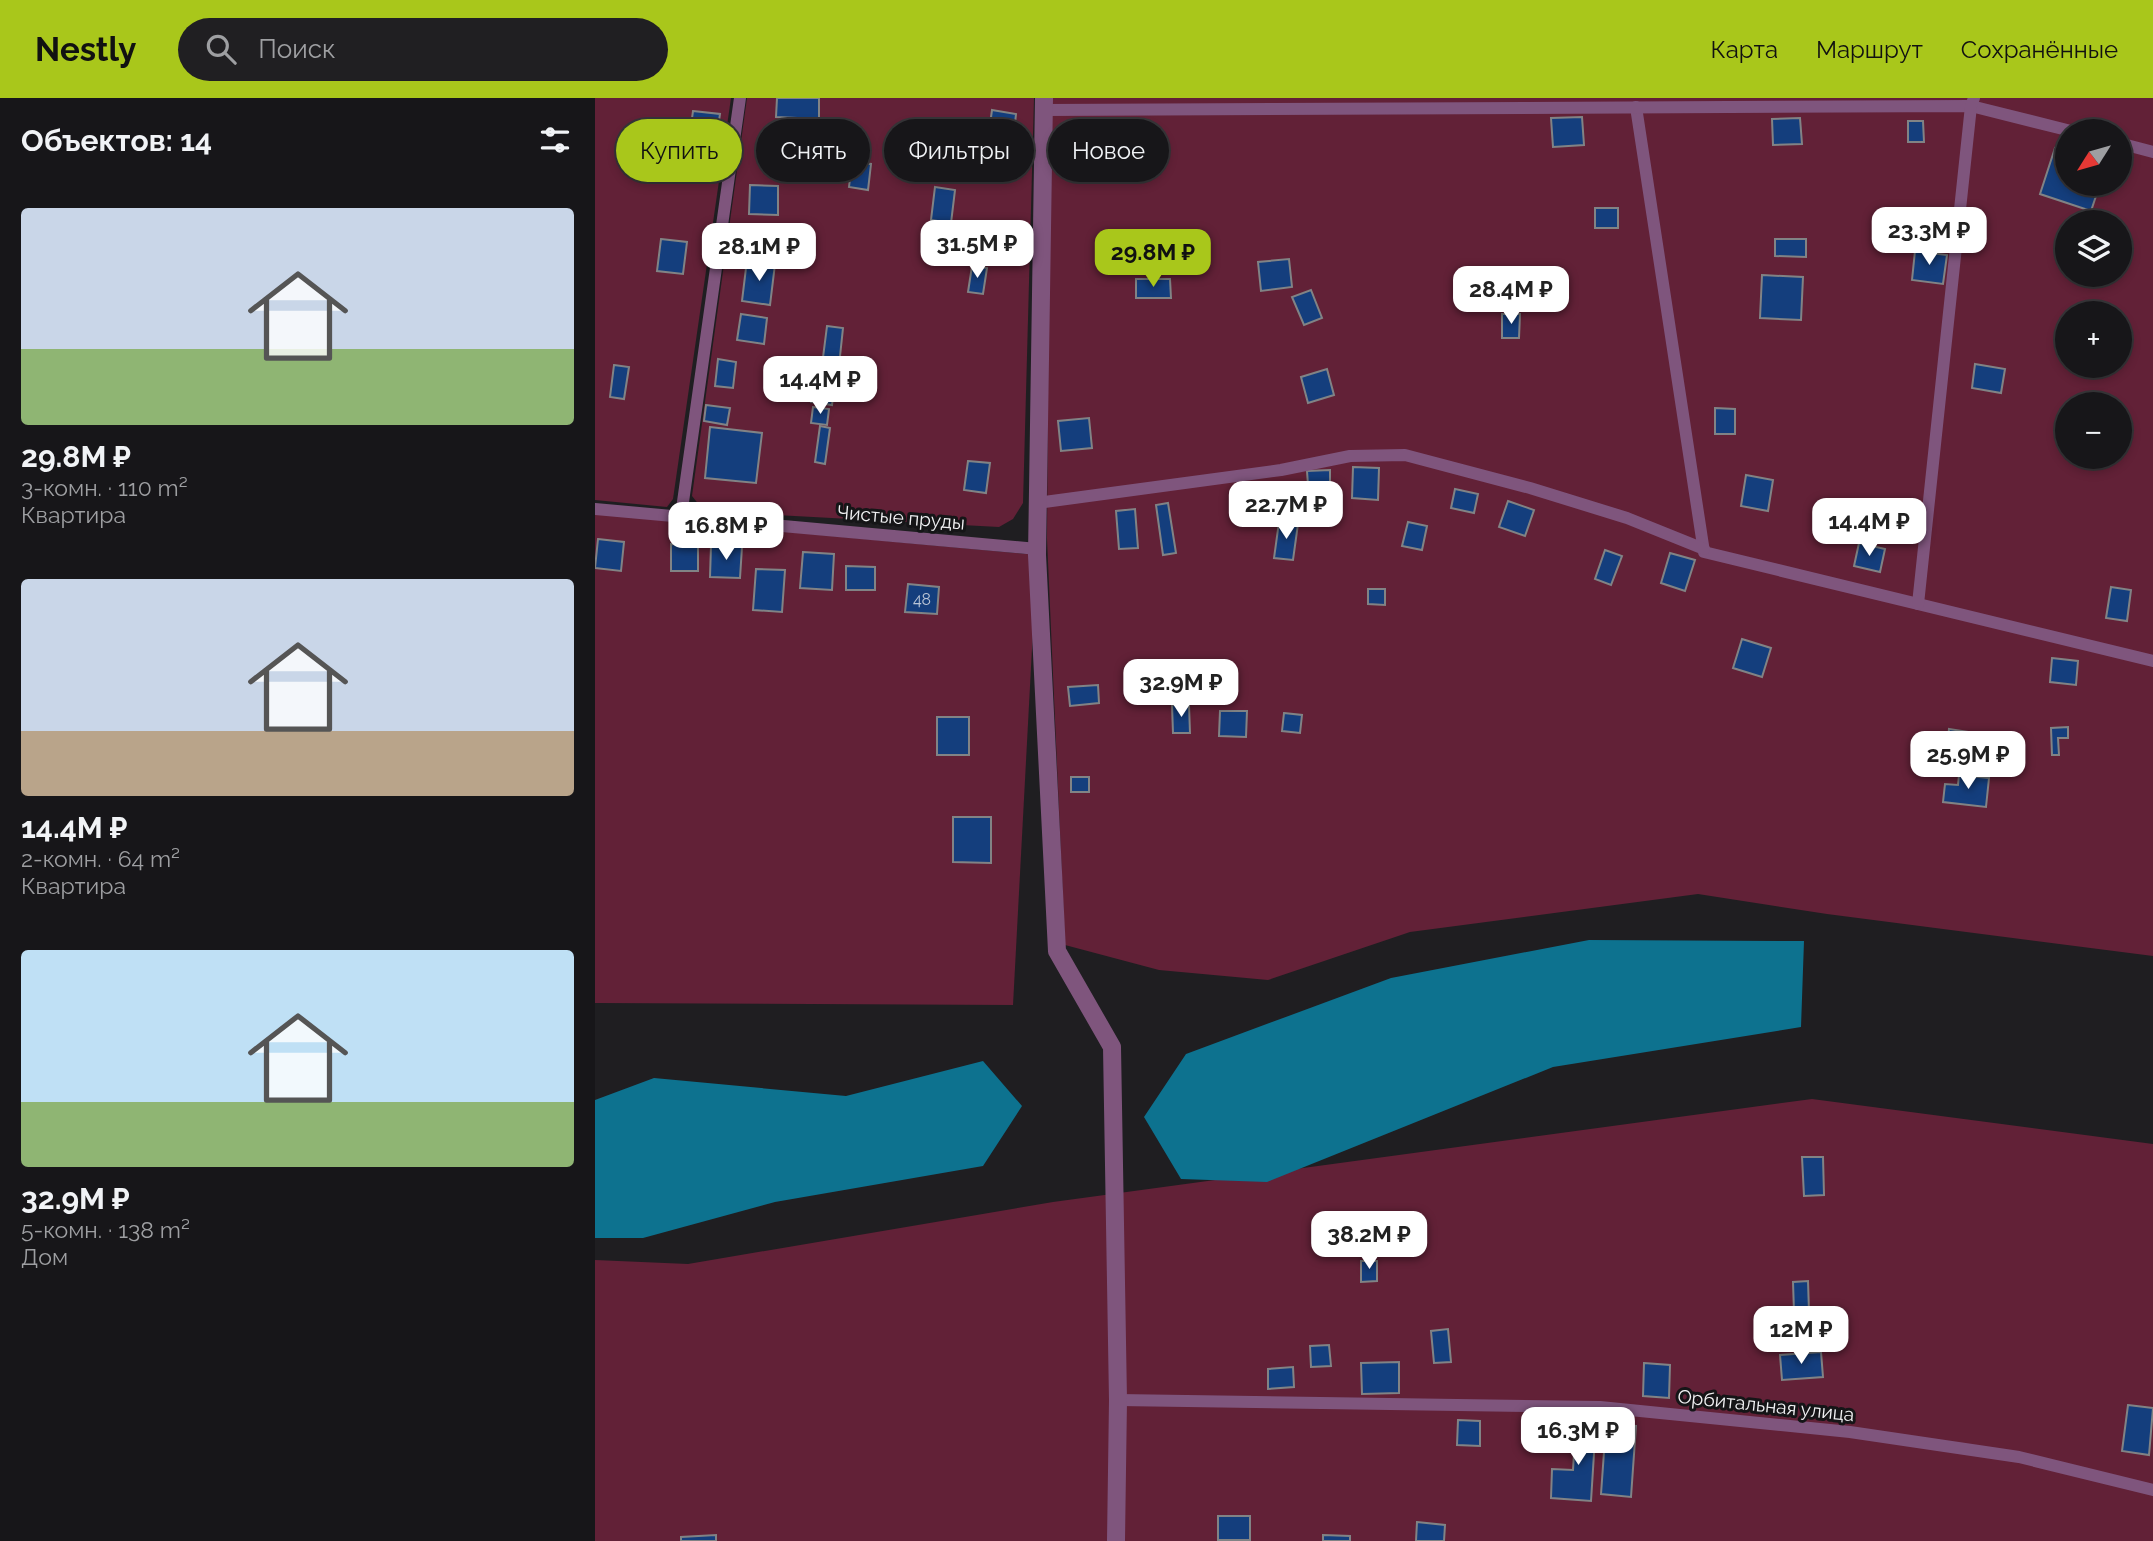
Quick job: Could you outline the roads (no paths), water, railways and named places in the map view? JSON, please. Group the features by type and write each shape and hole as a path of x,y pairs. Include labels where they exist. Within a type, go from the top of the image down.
{"street":[{"path":"1044,104 1037,549 1057,951 1112,1047 1118,1399 1117,1541"}],"lane":[{"path":"681,516 740,98"},
{"path":"1918,604 1973,102"},
{"path":"1044,104 1636,107 1973,102 2055,126"},
{"path":"1636,107 1704,549"},
{"path":"2132,146 2153,152"},
{"path":"1037,503 1280,470 1350,456 1405,455 1530,488 1627,518 1704,549 1705,552 2153,661"},
{"name":"Чистые пруды","path":"595,509 1037,549"},
{"name":"Орбитальная улица","path":"1118,1399 1600,1406 1850,1433 2019,1457 2153,1490"}],"water":[{"path":"1589,940 1804,941 1801,1027 1553,1067 1267,1182 1181,1179 1144,1117 1186,1054 1391,978"},
{"path":"983,1061 1022,1106 983,1166 775,1202 643,1238 595,1238 595,1100 654,1078 846,1096"}]}
